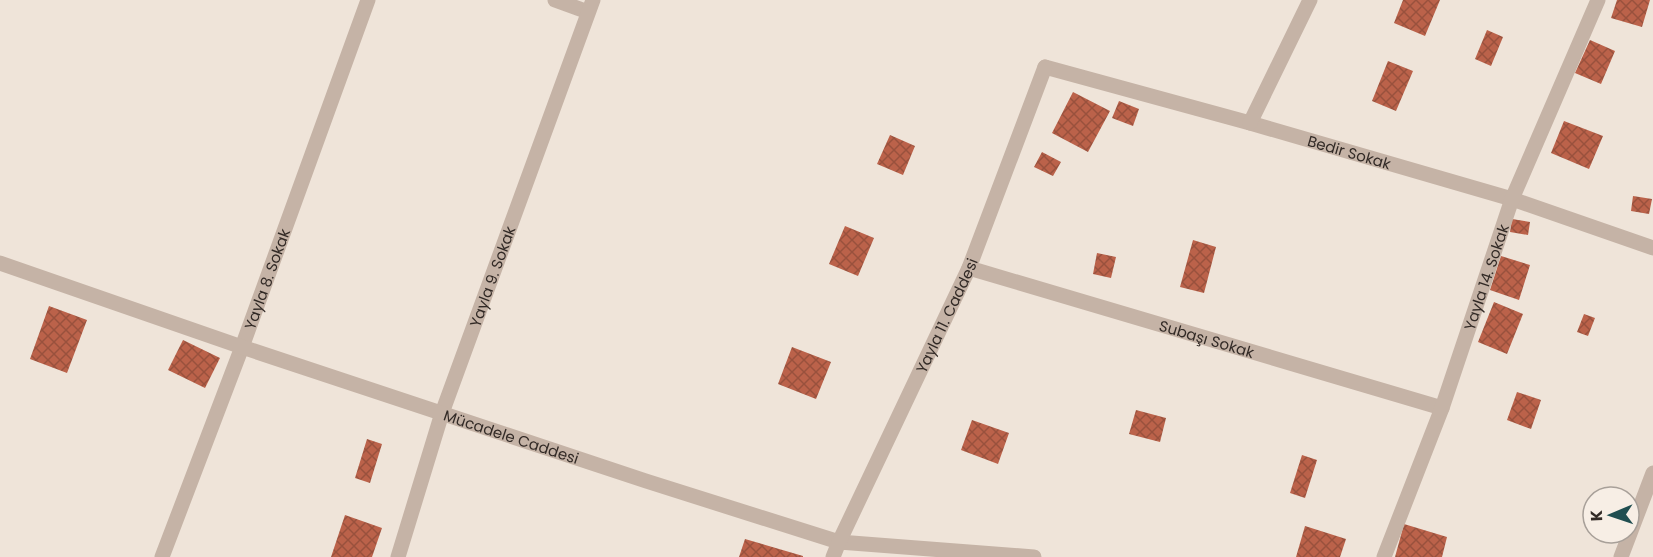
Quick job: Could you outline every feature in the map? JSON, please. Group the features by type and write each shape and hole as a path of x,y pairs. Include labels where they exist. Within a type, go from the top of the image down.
{"street":[{"name":"Yayla 8. Sokak","path":"162,557 242,347 368,0"},
{"path":"555,0 591,6"},
{"path":"1251,123 1310,0"},
{"name":"Yayla 14. Sokak","path":"1384,557 1442,408 1512,199 1598,0"},
{"name":"Yayla 9. Sokak","path":"398,557 442,413 591,6"},
{"name":"Bedir Sokak","path":"1045,67 1251,123 1512,199 1653,248"},
{"name":"Yayla 11. Caddesi","path":"833,557 838,542 969,268 1045,67"},
{"name":"Mücadele Caddesi","path":"0,263 242,347 838,542 1034,557"},
{"name":"Subaşı Sokak","path":"969,268 1442,408"},
{"path":"1621,557 1653,473"}],"building":[{"path":"1403,0 1440,0 1425,36 1394,23"},
{"path":"1617,0 1650,0 1642,27 1611,18"},
{"path":"1487,30 1503,37 1491,66 1475,59"},
{"path":"1590,40 1615,51 1601,84 1575,73"},
{"path":"1388,61 1413,71 1396,111 1372,101"},
{"path":"1073,92 1110,111 1088,152 1052,133"},
{"path":"1119,101 1139,109 1133,126 1112,118"},
{"path":"1564,121 1603,136 1589,169 1551,153"},
{"path":"890,135 915,146 903,175 877,164"},
{"path":"1042,152 1061,162 1053,176 1034,167"},
{"path":"1633,196 1652,199 1649,214 1631,211"},
{"path":"1512,219 1530,222 1528,235 1510,232"},
{"path":"845,226 874,238 858,276 829,264"},
{"path":"1193,240 1216,247 1204,293 1180,287"},
{"path":"1097,253 1116,257 1111,278 1093,274"},
{"path":"1501,256 1530,265 1519,300 1490,290"},
{"path":"1494,302 1523,314 1507,354 1478,342"},
{"path":"49,306 87,320 67,373 30,359"},
{"path":"1584,314 1595,318 1588,336 1577,332"},
{"path":"183,340 220,358 205,388 168,370"},
{"path":"792,347 831,362 816,399 778,384"},
{"path":"1517,392 1541,400 1531,429 1507,420"},
{"path":"1136,410 1166,418 1160,442 1129,434"},
{"path":"972,420 1009,433 998,464 961,450"},
{"path":"367,439 382,444 370,483 355,478"},
{"path":"1302,455 1317,460 1305,498 1290,493"},
{"path":"345,515 382,528 372,557 331,557"},
{"path":"1404,524 1447,537 1442,557 1395,557"},
{"path":"1305,526 1346,539 1340,557 1296,557"},
{"path":"745,539 803,556 803,557 739,557"}]}
